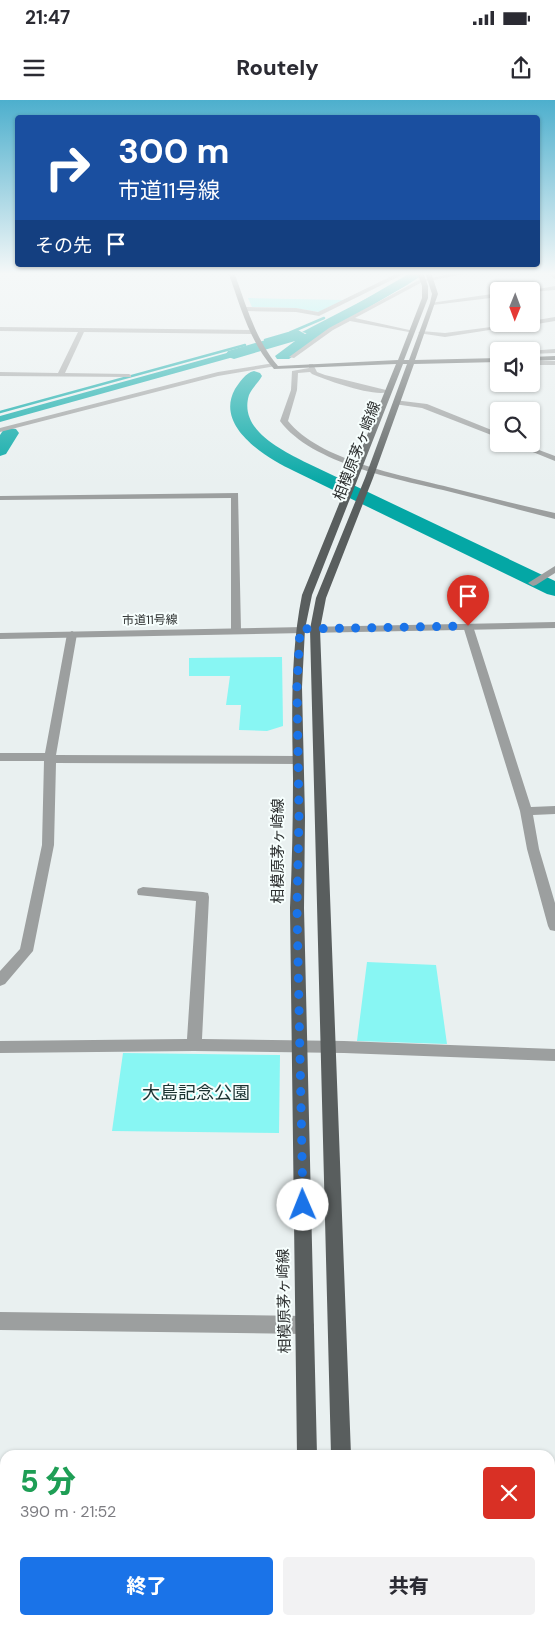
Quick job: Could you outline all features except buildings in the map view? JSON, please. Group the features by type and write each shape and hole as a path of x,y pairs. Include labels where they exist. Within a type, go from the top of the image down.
{"main road":[{"path":"259,343 275,367"},
{"name":"相模原茅ヶ崎線","path":"341,1450 327,1047 307,595 360,466 387,391 408,343"},
{"name":"相模原茅ヶ崎線","path":"307,1450 297,908 299,816 297,687 308,629 362,497 418,343"},
{"path":"540,357 555,357"},
{"path":"275,367 312,367 412,360 490,358"},
{"path":"275,367 401,361"}],"street":[{"path":"61,374 76,343"},
{"path":"292,357 310,343"},
{"path":"540,352 555,351"},
{"path":"540,364 555,363"},
{"path":"0,430 199,380 275,367"},
{"path":"387,391 323,376 314,373 312,367 295,371 294,390 284,421 287,426 303,438 342,459 371,470 555,516"},
{"path":"0,374 129,376"},
{"path":"397,402 424,406 490,432"},
{"path":"537,452 555,459"},
{"path":"0,498 235,495 236,630"},
{"path":"536,581 555,568"},
{"name":"市道11号線","path":"0,636 555,624"},
{"path":"468,626 526,811 533,849 555,926"},
{"path":"0,980 26,951 48,845 50,758 72,634"},
{"path":"0,757 297,760"},
{"path":"526,811 555,810"},
{"path":"143,892 203,897 194,1045"},
{"path":"0,1047 301,1046 555,1055"},
{"path":"0,1321 305,1325"}],"green space":[{"path":"282,657 283,726 267,731 239,730 241,705 226,705 230,676 189,676 189,658"},
{"path":"367,962 436,965 447,1044 357,1041"},
{"name":"大島記念公園","path":"123,1053 280,1055 279,1133 112,1131"}],"waterway":[{"path":"234,354 270,343"},
{"path":"283,356 302,343"},
{"path":"0,412 245,345"},
{"path":"0,419 234,354"},
{"path":"254,376 248,382 241,395 239,408 248,430 275,454 555,589"},
{"path":"0,450 10,433"}],"route":[{"path":"303,1205 297,908 299,816 297,687 300,629 468,626"}]}
